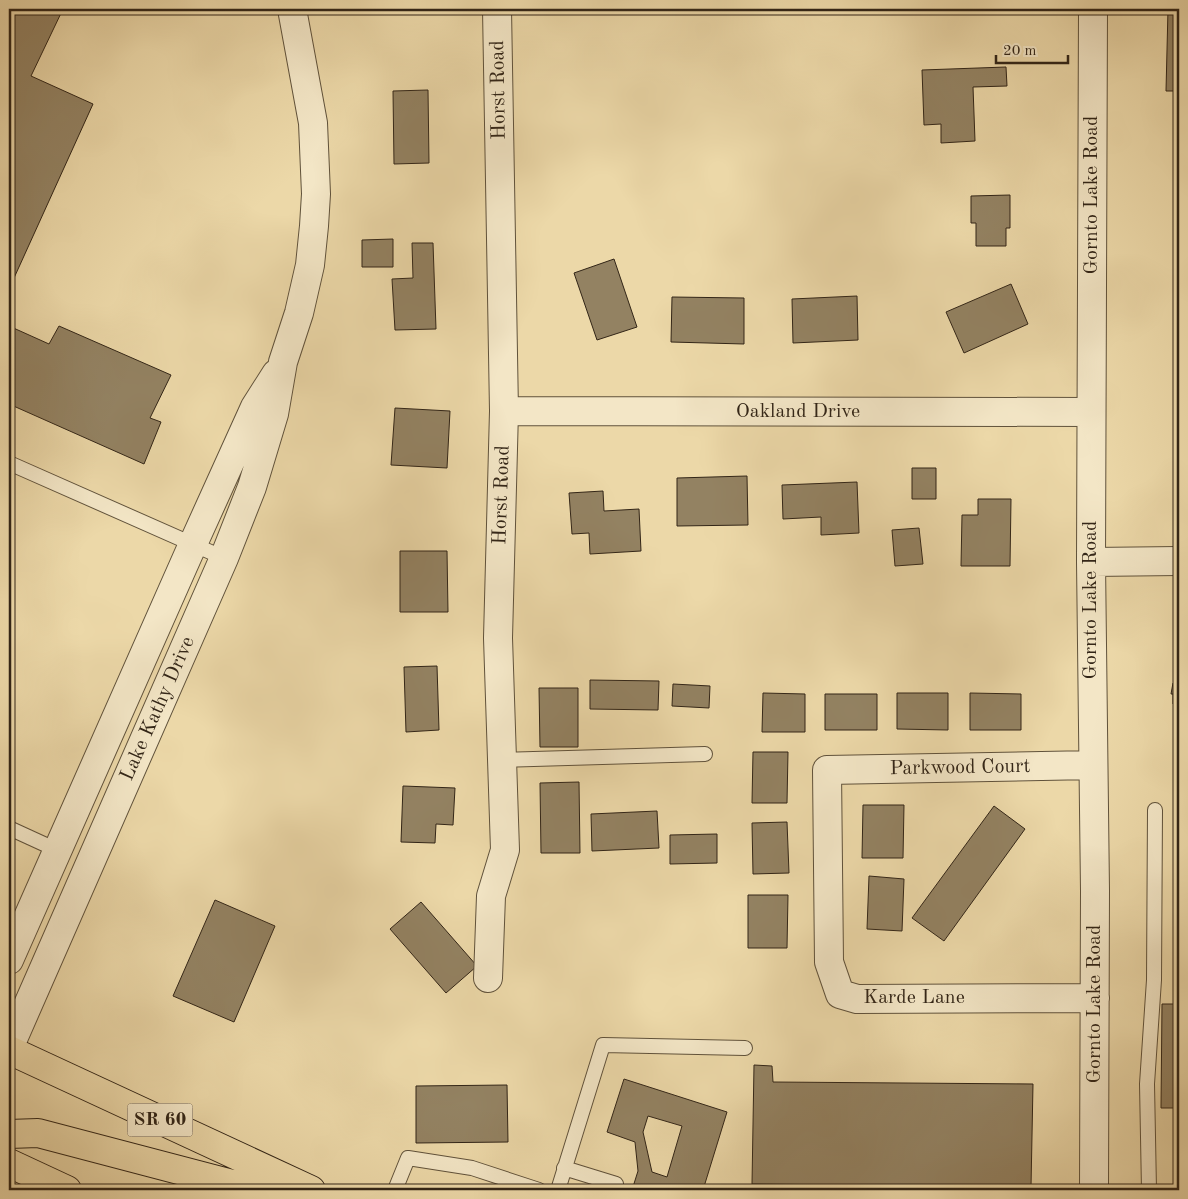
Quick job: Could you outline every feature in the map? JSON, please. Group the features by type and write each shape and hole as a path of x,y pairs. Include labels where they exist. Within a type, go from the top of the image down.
{"highway":[{"name":"SR 60","path":"9,1049 311,1190"},
{"path":"9,1134 38,1133 255,1190"},
{"path":"9,1163 67,1190"}],"street":[{"name":"Lake Kathy Drive","path":"9,1049 224,558 252,486 274,414 283,362 299,313 310,265 316,194 313,123 292,9"},
{"name":"Horst Road","path":"488,978 491,896 505,850 498,638 504,411 498,9"},
{"name":"Gornto Lake Road","path":"1093,9 1091,562 1095,998 1094,1190"},
{"name":"Lake Kathy Drive","path":"9,960 192,544 255,408 283,362"},
{"name":"Oakland Drive","path":"504,411 1091,412"},
{"path":"1091,562 1179,561"},
{"name":"Parkwood Court","path":"828,770 1093,765"},
{"name":"Karde Lane","path":"828,770 828,962 840,994 857,999 1095,998"}],"lane":[{"path":"9,463 224,558"},
{"path":"502,760 704,754"},
{"path":"1149,1190 1147,1084 1154,980 1155,810"},
{"path":"9,828 58,850"},
{"path":"558,1190 603,1045 745,1048"},
{"path":"395,1190 408,1158 472,1168 540,1190"},
{"path":"564,1168 616,1184"}],"building":[{"path":"9,9 63,9 31,76 93,104 9,289"},
{"path":"1168,9 1179,9 1179,91 1166,91"},
{"path":"1006,67 1007,86 973,87 975,141 941,143 941,124 924,125 922,70"},
{"path":"428,90 429,163 394,164 393,91"},
{"path":"1010,195 1010,228 1006,228 1006,246 976,246 976,223 971,223 971,196"},
{"path":"393,239 393,267 362,267 362,240"},
{"path":"412,243 433,243 436,329 395,330 392,279 413,278"},
{"path":"614,259 637,327 597,340 574,273"},
{"path":"1011,284 1028,324 964,353 946,312"},
{"path":"857,296 858,340 793,343 792,299"},
{"path":"672,297 744,298 744,344 671,342"},
{"path":"9,326 49,344 59,326 171,375 150,418 161,422 144,464 9,404"},
{"path":"395,408 450,411 447,468 391,465"},
{"path":"912,468 936,468 936,499 912,499"},
{"path":"747,476 748,525 677,526 677,478"},
{"path":"857,482 859,533 821,535 821,517 783,519 782,485"},
{"path":"603,491 604,511 639,509 641,551 590,554 589,533 572,534 569,493"},
{"path":"978,499 1011,499 1010,566 961,566 962,515 978,515"},
{"path":"919,528 923,564 895,566 892,530"},
{"path":"400,551 447,551 448,612 400,612"},
{"path":"437,666 439,730 406,732 404,667"},
{"path":"590,680 659,681 658,710 590,709"},
{"path":"1173,683 1179,683 1179,704 1173,704 1173,694 1171,694"},
{"path":"673,684 710,686 709,708 672,706"},
{"path":"539,688 578,688 578,747 540,747"},
{"path":"763,693 805,694 805,732 762,732"},
{"path":"897,693 948,693 948,730 897,729"},
{"path":"970,693 1021,694 1021,730 970,730"},
{"path":"825,694 877,694 877,730 825,730"},
{"path":"753,752 788,752 787,803 752,803"},
{"path":"579,782 580,853 541,853 540,783"},
{"path":"403,786 455,788 453,825 436,824 435,843 401,842"},
{"path":"863,805 904,805 903,858 862,858"},
{"path":"994,806 1025,829 944,941 912,918"},
{"path":"657,811 659,848 592,851 591,814"},
{"path":"787,822 789,873 753,874 752,823"},
{"path":"717,834 717,863 670,864 670,835"},
{"path":"869,876 904,879 902,931 867,929"},
{"path":"748,895 788,895 787,948 748,948"},
{"path":"215,900 275,926 234,1022 173,996"},
{"path":"421,902 477,966 446,993 390,929"},
{"path":"1162,1004 1179,1004 1179,1108 1161,1108"},
{"path":"754,1065 772,1066 773,1082 1033,1084 1031,1187 752,1184"},
{"path":"624,1079 727,1112 703,1190 632,1190 638,1171 635,1142 607,1132","holes":["648,1116 682,1126 667,1177 652,1172 643,1132"]},
{"path":"507,1085 508,1142 416,1143 416,1086"}]}
